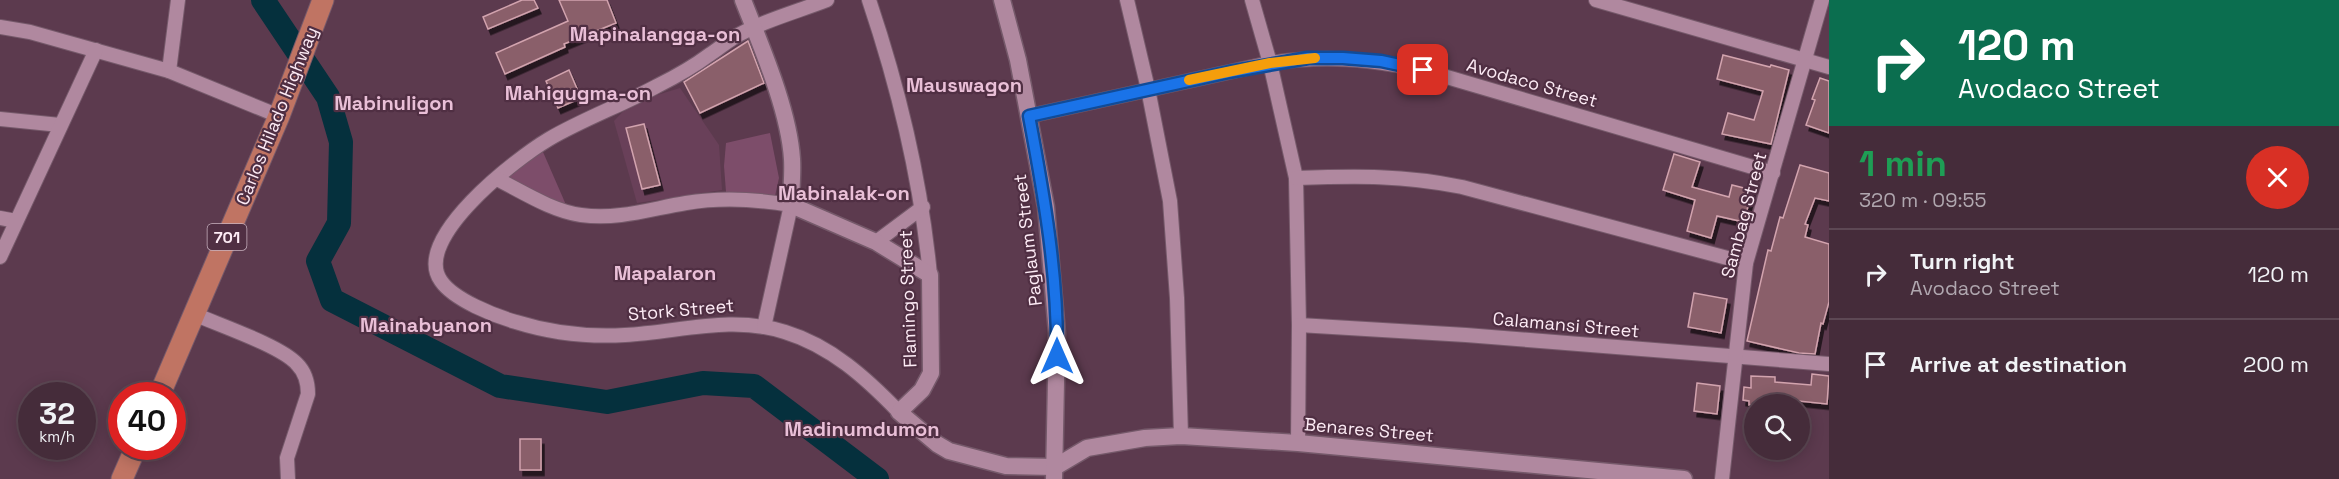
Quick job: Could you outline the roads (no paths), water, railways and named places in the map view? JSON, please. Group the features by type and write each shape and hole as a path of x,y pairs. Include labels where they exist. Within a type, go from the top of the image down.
{"main road":[{"name":"Carlos Hilado Highway","path":"165,382 279,117 320,8"},
{"path":"122,479 130,460"}],"street":[{"path":"169,71 178,0"},
{"path":"743,0 772,77 789,136 792,159 790,205 764,327"},
{"name":"Stork Street","path":"827,0 733,38 696,64 658,86 549,139 516,162 474,197 443,238 437,254 437,270 441,281 470,303 514,322 584,335 628,335 724,323 764,327 785,332 826,350 868,381 899,412 937,444 949,451 1006,466 1055,473"},
{"name":"Flamingo Street","path":"869,0 893,76 923,207 930,275 931,373 922,390 899,412"},
{"name":"Paglaum Street","path":"1002,0 1029,116 1046,207 1057,333 1055,473"},
{"path":"1126,0 1148,89 1170,201 1177,298 1181,436"},
{"path":"1252,0 1270,63 1296,178 1299,325 1298,443"},
{"path":"1596,0 1829,67"},
{"name":"Sambag Street","path":"1722,479 1746,263 1822,0"},
{"path":"0,27 30,32 169,71 279,117"},
{"path":"0,257 96,50"},
{"name":"Avodaco Street","path":"1029,116 1270,63 1308,58 1343,58 1381,61 1423,70 1773,173"},
{"path":"0,119 60,125"},
{"path":"1296,178 1394,176 1427,180 1462,187 1746,263"},
{"path":"497,179 548,205 580,215 609,216 643,213 684,203 724,198 758,199 790,205 876,242 930,275"},
{"path":"876,242 923,207"},
{"path":"0,219 16,220"},
{"path":"195,314 279,351 298,365 305,378 308,394 287,458 288,479"},
{"name":"Calamansi Street","path":"1299,325 1466,335 1829,364"},
{"name":"Benares Street","path":"1055,473 1087,448 1145,438 1181,436 1298,443 1684,479"}],"waterway":[{"path":"263,0 328,97 341,142 339,223 318,261 332,300 500,386 607,402 703,383 754,386 877,479"}],"district":[{"name":"Mapinalangga-on","path":"655,34"},
{"name":"Mauswagon","path":"964,85"},
{"name":"Mahigugma-on","path":"578,93"},
{"name":"Mabinuligon","path":"394,103"},
{"name":"Mabinalak-on","path":"844,193"},
{"name":"Mapalaron","path":"665,273"},
{"name":"Mainabyanon","path":"426,325"},
{"name":"Madinumdumon","path":"862,429"}]}
